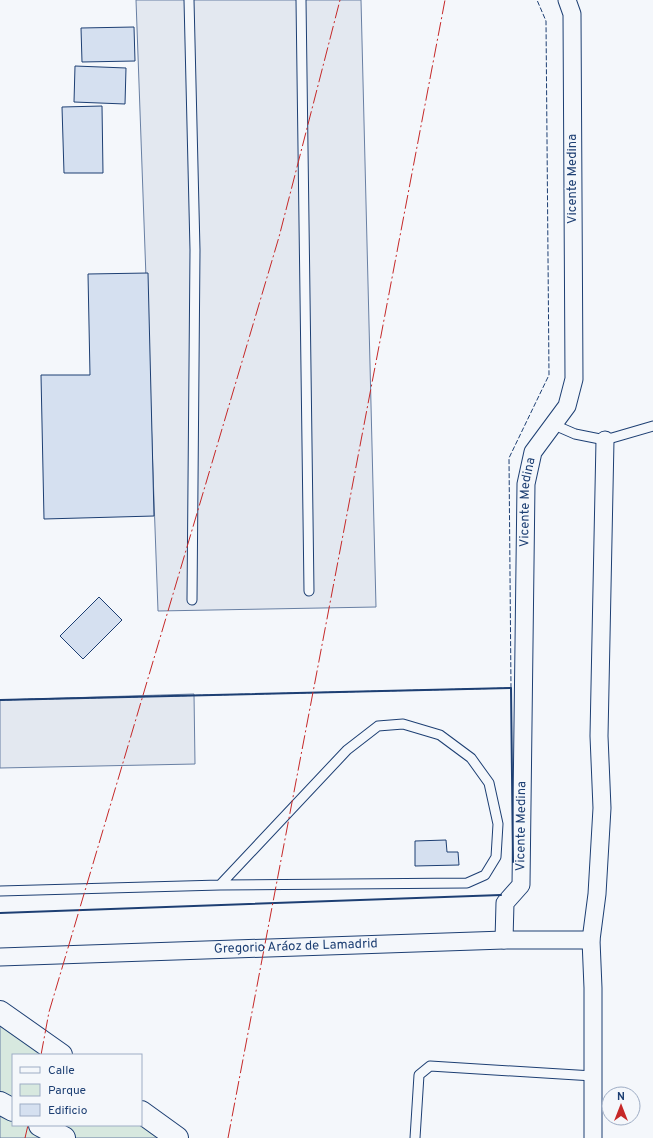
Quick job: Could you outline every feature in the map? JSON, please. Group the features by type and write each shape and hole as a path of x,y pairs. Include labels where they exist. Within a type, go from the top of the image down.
{"main road":[{"path":"0,1012 60,1054"},
{"path":"0,1103 12,1109"},
{"path":"142,1113 177,1138"},
{"path":"42,1126 64,1138"}],"street":[{"name":"Vicente Medina","path":"504,940 506,903 521,885 526,484 533,452 566,406 574,379 572,14 567,0"},
{"path":"593,1138 593,988 591,940 597,894 602,808 599,736 605,440"},
{"name":"Gregorio Aráoz de Lamadrid","path":"0,957 504,940 591,940"}],"lane":[{"path":"189,0 195,250 192,600"},
{"path":"301,0 309,591"},
{"path":"552,424 575,434 605,440 653,426"},
{"path":"0,891 220,885 467,883 485,875 496,857 498,824 489,783 471,758 440,735 403,724 378,726 347,750 220,885"},
{"path":"415,1138 419,1075 430,1066 593,1076"}],"green space":[{"path":"0,1012 60,1054 12,1054 12,1126 142,1125 177,1138 0,1138"}],"shaded area":[{"path":"136,0 361,0 376,607 158,611"},
{"path":"194,694 195,764 0,768 0,700"}],"building":[{"path":"134,27 135,61 82,62 81,28"},
{"path":"75,66 126,68 125,104 74,102"},
{"path":"102,106 103,173 64,173 62,107"},
{"path":"148,273 154,516 44,519 41,375 90,375 88,274"},
{"path":"99,597 122,620 83,659 60,636"},
{"path":"446,840 447,852 458,852 459,865 415,866 415,841"}],"fence":[{"path":"0,700 511,688 509,458 549,375 546,21 537,0"}],"wall":[{"path":"0,700 511,688 513,862"},
{"path":"0,913 501,895"}],"power":[{"path":"41,1054 49,1012 279,237 340,0"},
{"path":"228,1138 445,0"},
{"path":"25,1138 28,1126"}]}
